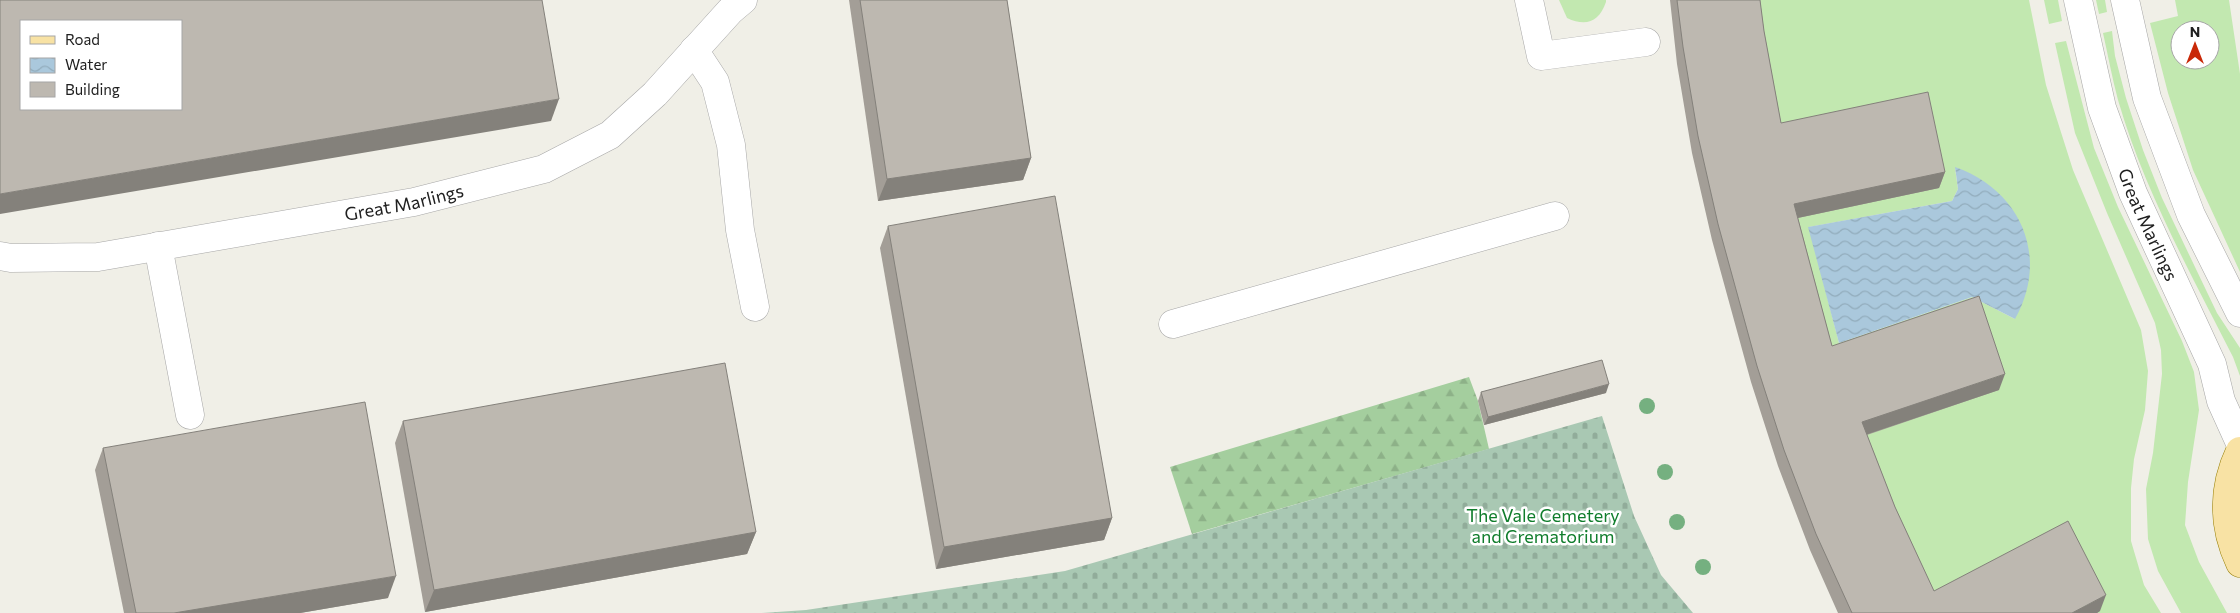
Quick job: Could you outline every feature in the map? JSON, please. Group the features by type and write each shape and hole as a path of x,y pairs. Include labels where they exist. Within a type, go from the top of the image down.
{"main road":[{"path":"2240,452 2232,469 2226,492 2226,517 2230,540 2240,563"}],"street":[{"name":"Great Marlings","path":"0,256 11,258 98,257 414,202 544,169 610,135 655,94 730,11 743,0"},
{"path":"1529,0 1541,56 1646,42"},
{"name":"Great Marlings","path":"2078,0 2102,108 2133,193 2212,364 2221,401 2240,443"},
{"path":"2125,0 2147,98 2191,215 2240,313"},
{"path":"694,50 715,82 731,145 740,230 755,306"},
{"path":"1172,324 1555,216"},
{"path":"158,246 190,415"}],"green space":[{"path":"1559,0 1606,0 1606,2 1596,18 1591,21 1580,22 1567,18"},
{"path":"1752,0 2029,0 2046,85 2073,170 2141,330 2148,371 2145,410 2134,459 2131,488 2131,541 2144,585 2161,613 2097,613 2100,611 1928,607 1826,362 1775,139","holes":["1955,168 2015,319 1972,297 1839,343 1809,227 1952,201 1958,189"]},
{"path":"2044,0 2058,0 2062,21 2049,24"},
{"path":"2096,0 2105,0 2107,12 2099,14"},
{"path":"2175,0 2229,0 2240,74 2240,272 2193,170 2168,93 2150,23 2178,16"},
{"path":"2112,31 2115,56 2143,150 2162,198 2217,313 2240,348 2240,376 2233,357 2185,263 2141,166 2116,92 2103,33"},
{"path":"2066,41 2094,148 2118,207 2182,341 2194,372 2199,410 2188,482 2185,525 2199,562 2227,613 2181,613 2158,571 2148,539 2146,489 2153,453 2162,374 2161,350 2155,323 2107,213 2075,133 2055,43"},
{"path":"1469,377 1478,401 1489,449 1192,534 1170,467"},
{"name":"The Vale Cemetery and Crematorium","path":"1602,416 1634,516 1661,575 1693,613 762,613 806,610 1065,571"}],"water":[{"path":"1955,167 1978,178 1997,192 2012,209 2023,228 2029,250 2030,272 2025,296 2015,319 1972,297 1839,343 1808,227 1952,201 1958,189"}],"building":[{"path":"0,0 542,0 559,99 0,194"},
{"path":"860,0 1007,0 1031,158 887,179"},
{"path":"1677,0 1760,0 1781,123 1928,92 1945,172 1794,204 1832,346 1979,296 2005,374 1862,422 1895,507 1934,591 2068,521 2106,595 2072,613 1852,613 1816,534 1784,450 1757,366 1718,224 1698,136"},
{"path":"1055,196 1112,518 944,547 888,226"},
{"path":"1602,360 1609,384 1488,417 1481,392"},
{"path":"725,363 756,532 434,590 403,421"},
{"path":"365,402 396,576 174,613 136,613 103,448"}]}
